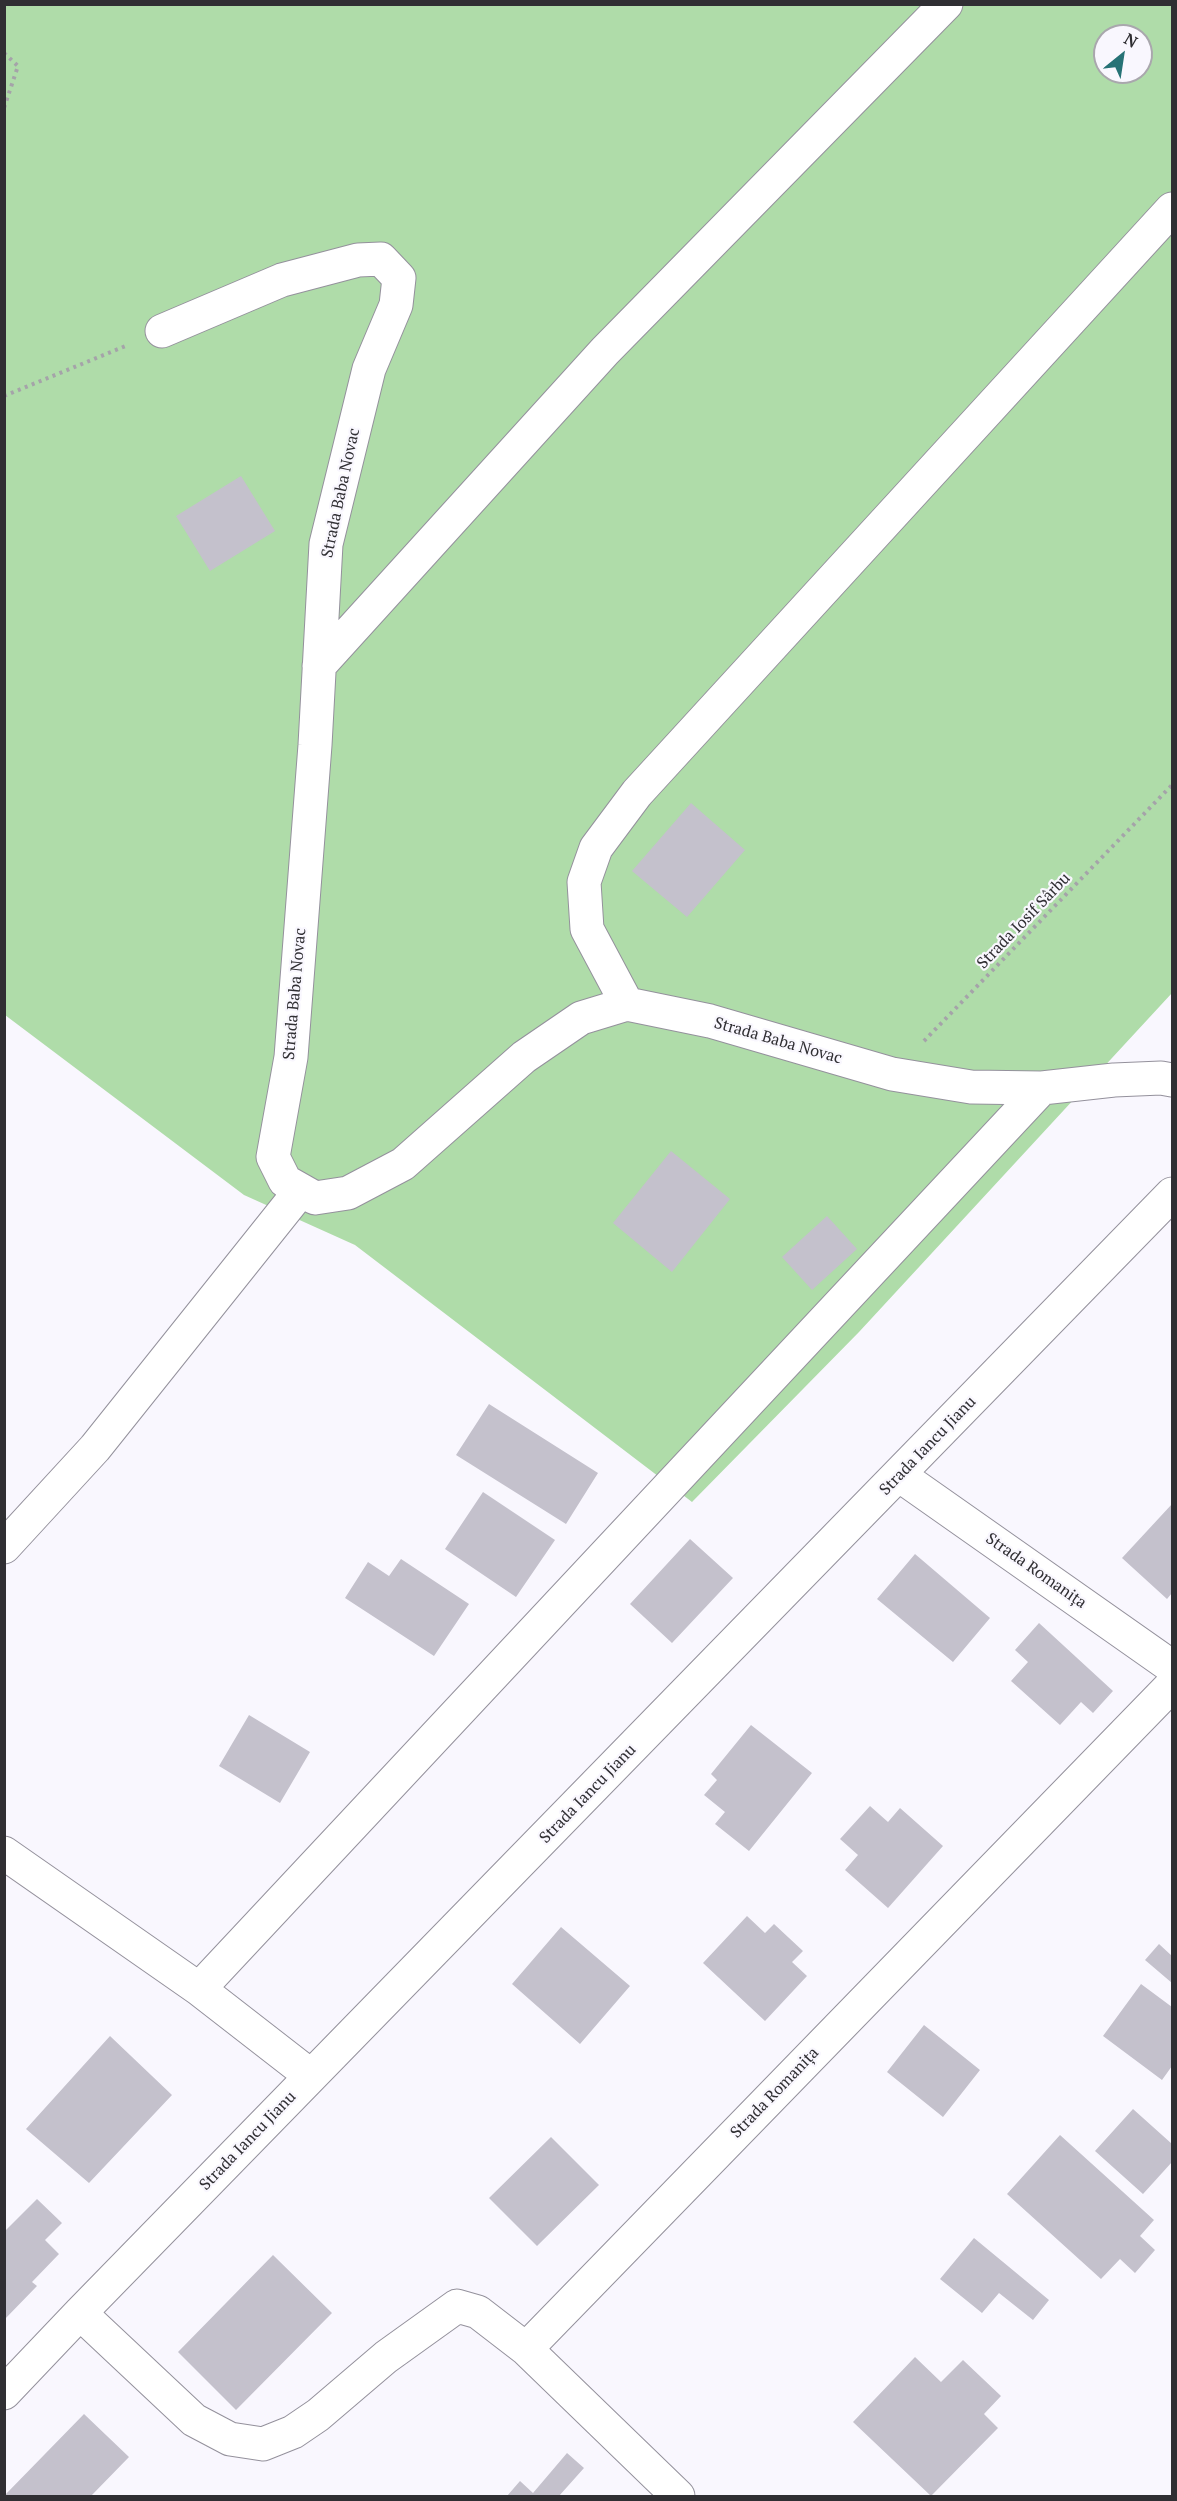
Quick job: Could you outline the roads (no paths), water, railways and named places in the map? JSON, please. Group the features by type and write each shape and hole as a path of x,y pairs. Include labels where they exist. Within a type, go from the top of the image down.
{"street":[{"path":"319,666 605,351 946,4"},
{"path":"627,1004 587,929 584,882 596,848 637,793 1173,209"},
{"name":"Strada Baba Novac","path":"162,331 282,280 358,260 381,259 399,278 396,305 369,369 326,544 291,1057 273,1157 285,1181 315,1198 348,1193 403,1164 524,1057 581,1018 627,1004 710,1021 892,1074 971,1088 1042,1088 1126,1080 1161,1078 1173,1080"},
{"path":"199,1989 1042,1088"},
{"path":"4,1547 95,1448 302,1190"},
{"name":"Strada Iancu Jianu","path":"4,2393 1173,1194"},
{"name":"Strada Romanița","path":"899,1475 1173,1667"},
{"name":"Strada Romanița","path":"526,2349 1173,1685"},
{"path":"4,1853 199,1989 311,2076"},
{"path":"80,2313 194,2420 230,2439 263,2444 293,2432 318,2415 386,2356 457,2306 478,2312 526,2349 678,2496"}]}
